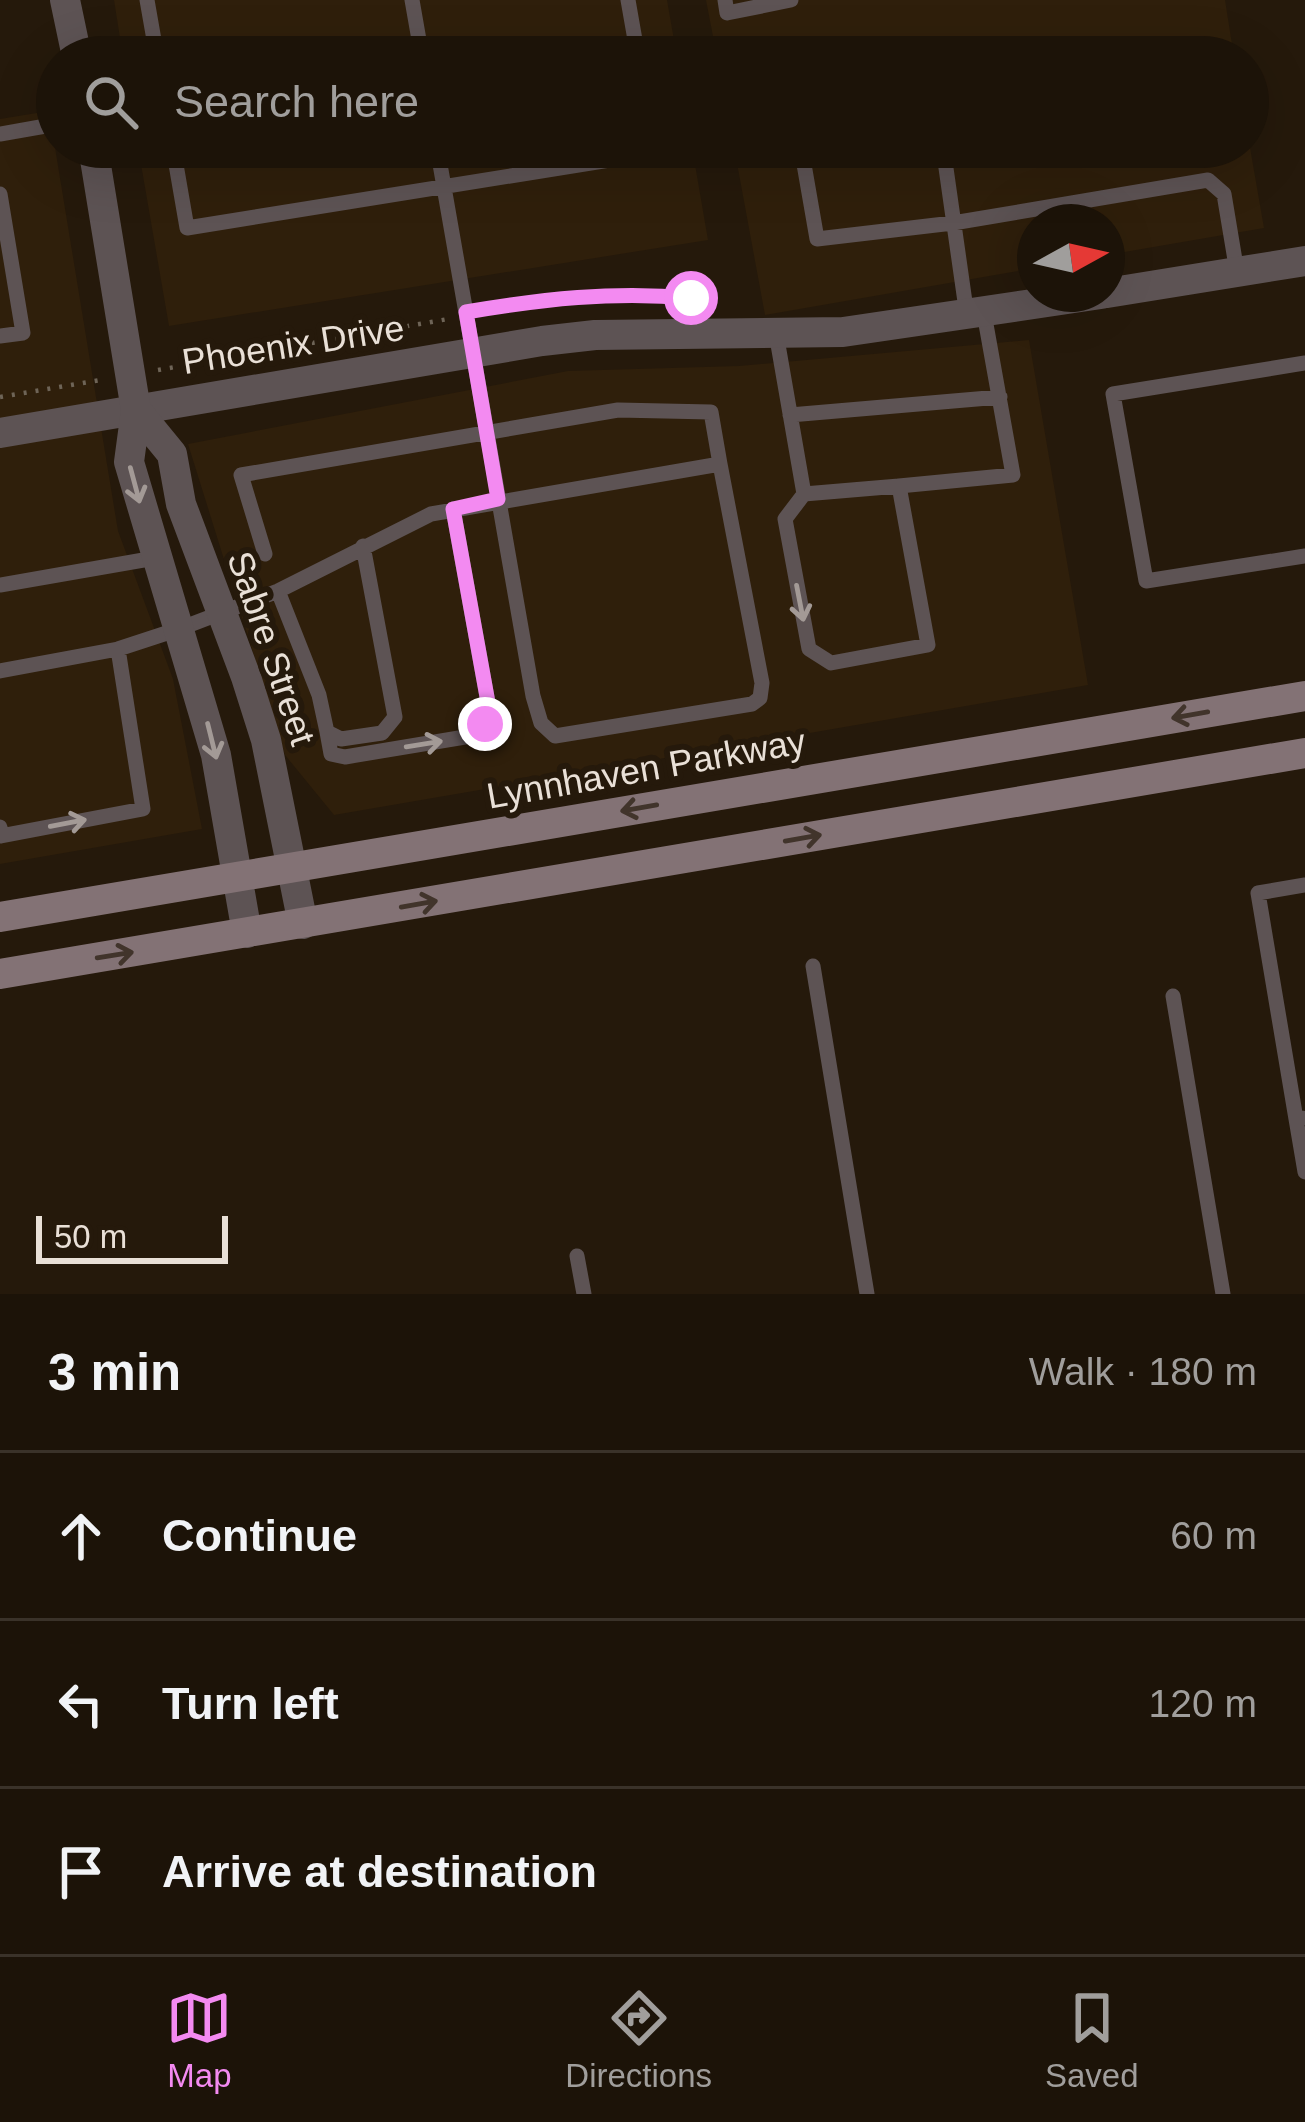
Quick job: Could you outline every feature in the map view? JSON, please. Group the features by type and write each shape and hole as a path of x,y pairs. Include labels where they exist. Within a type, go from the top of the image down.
{"main road":[{"name":"Lynnhaven Parkway","path":"0,917 1305,696"},
{"path":"0,974 1305,753"}],"street":[{"path":"65,0 73,36"},
{"name":"Sabre Street","path":"96,168 136,410 129,462 215,754 247,933"},
{"name":"Phoenix Drive","path":"1125,291 1305,260"},
{"name":"Phoenix Drive","path":"0,433 595,335 843,332 1017,308"},
{"name":"Sabre Street","path":"136,410 172,454 181,504 266,740 304,924"}],"lane":[{"path":"147,0 153,36"},
{"path":"412,0 418,36"},
{"path":"628,0 634,36"},
{"path":"725,0 727,13 791,0"},
{"path":"0,134 36,128"},
{"path":"177,168 187,228 558,168"},
{"path":"265,554 241,475 487,433 619,410 710,412 762,683 760,698 752,704 580,734 555,736 541,724 498,499 487,433 441,168"},
{"path":"805,168 817,239 953,223 1208,181 1224,194 1237,272"},
{"path":"804,494 1013,475 1000,397 953,223 946,168"},
{"path":"0,194 22,333 0,336"},
{"path":"776,333 804,494 785,519 809,650 831,663 928,646 899,486"},
{"path":"1305,363 1113,394 1146,581 1305,556"},
{"path":"790,415 1000,397"},
{"path":"0,671 118,649 179,629 278,591 363,546 453,509 720,464"},
{"path":"278,591 319,695 331,754 345,757 477,735 489,708 453,509"},
{"path":"327,732 341,740 382,733 395,717 363,546"},
{"path":"0,585 155,558"},
{"path":"0,827 2,836 142,809 118,649"},
{"path":"1305,885 1258,893 1301,1118 1305,1172"},
{"path":"814,966 867,1294"},
{"path":"1173,996 1223,1294"},
{"path":"577,1256 584,1294"}],"path":[{"path":"0,397 434,325 466,312 568,295 624,292 691,298"}],"shaded area":[{"path":"114,0 667,0 673,36 120,36"},
{"path":"706,0 1225,0 1231,36 713,36"},
{"path":"36,113 36,168 58,168 118,531 173,679 202,829 0,864 0,119"},
{"path":"142,168 696,168 708,240 169,326"},
{"path":"738,168 1254,168 1264,228 1125,252 1125,204 1017,204 1017,271 765,315"},
{"path":"1029,340 1088,685 334,815 285,755 188,444 568,371 739,366"}],"route":[{"path":"485,724 489,708 453,509 498,499 466,312 568,295 624,292 691,298"}]}
